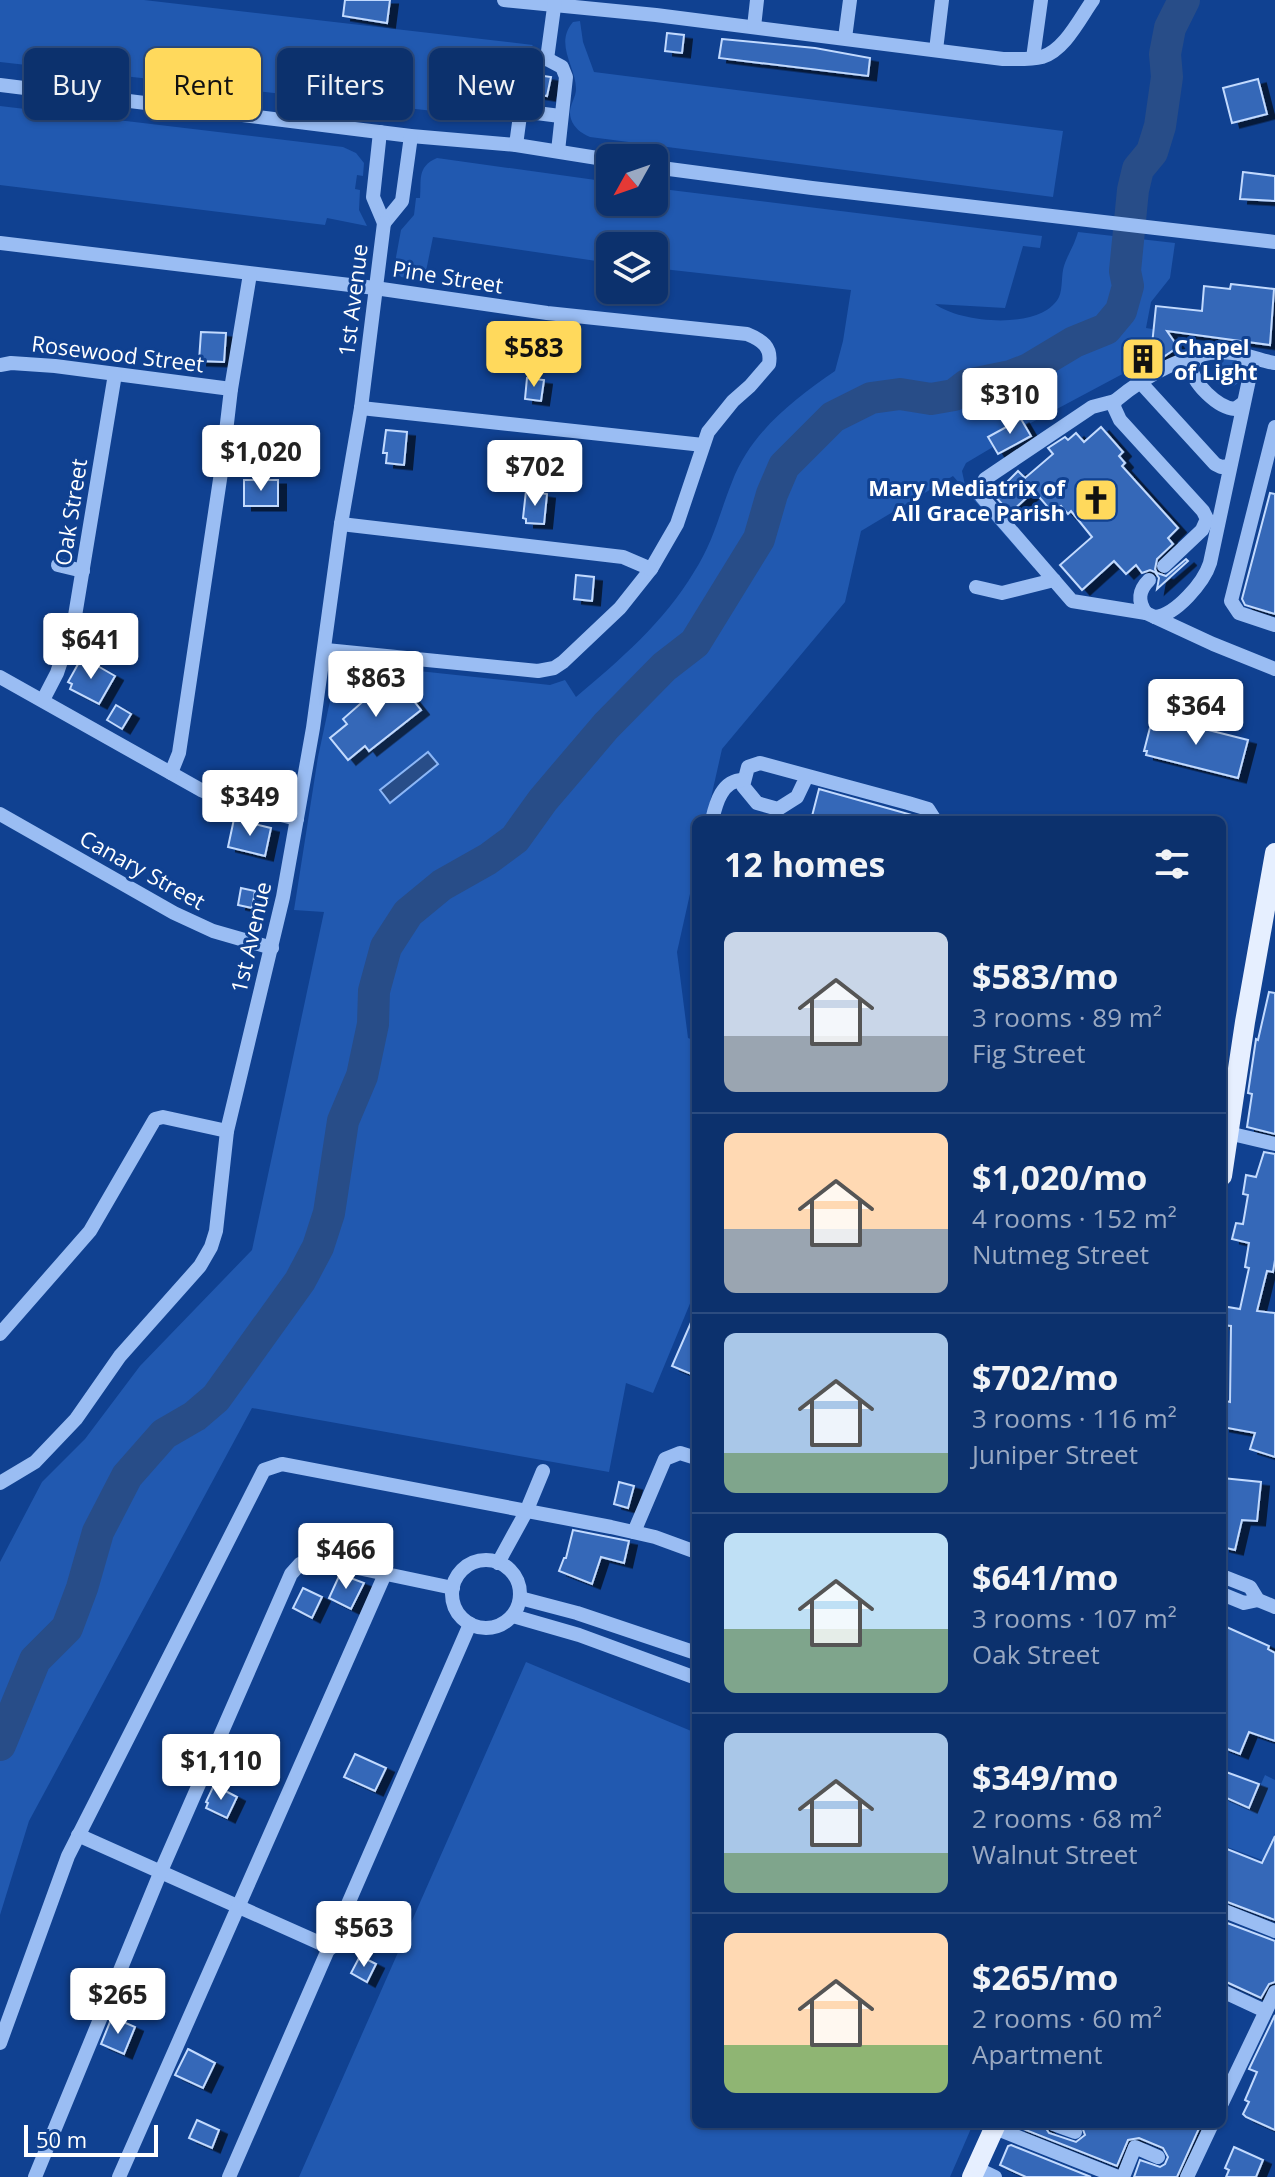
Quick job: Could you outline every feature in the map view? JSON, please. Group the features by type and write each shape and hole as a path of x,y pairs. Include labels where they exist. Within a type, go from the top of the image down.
{"main road":[{"path":"1226,1141 1275,853"},
{"path":"981,2174 995,2128"}],"street":[{"path":"504,0 657,7 754,27 980,58 1043,56 1058,46 1093,0"},
{"path":"754,27 757,0"},
{"path":"845,38 850,0"},
{"path":"936,50 942,0"},
{"path":"1033,58 1041,0"},
{"path":"547,59 554,3"},
{"path":"543,59 562,67 566,77 558,151"},
{"path":"0,85 411,136 516,145 596,158"},
{"path":"543,114 560,116"},
{"path":"516,145 520,120"},
{"path":"380,132 373,197 384,223 402,201 411,136"},
{"path":"668,169 1275,242"},
{"name":"1st Avenue","path":"0,1483 35,1462 76,1419 120,1356 200,1266 216,1231 227,1131 272,948 326,650 384,223"},
{"name":"Pine Street","path":"0,243 375,288 547,313 747,334 764,342 769,364 719,417 703,445"},
{"path":"171,773 179,753 250,274"},
{"path":"1275,363 1222,352 1164,366 1115,401 1092,407 981,483 979,489 987,505 1072,601 1151,615 1275,669"},
{"path":"1151,615 1170,611 1202,582 1207,571 1250,370 1240,354"},
{"path":"1198,357 1191,366 1196,380 1226,408 1235,409 1242,404"},
{"name":"Rosewood Street","path":"0,365 11,363 231,389"},
{"name":"Oak Street","path":"43,700 68,642 83,571 115,374"},
{"path":"1141,383 1215,464 1230,466"},
{"path":"1115,401 1114,407 1120,420 1207,519 1205,527 1164,566"},
{"path":"326,650 538,671 554,668 620,608 651,569 677,524 703,445 361,408"},
{"path":"1275,427 1231,601 1239,613 1275,625"},
{"path":"1203,511 1219,517"},
{"path":"341,524 623,557 651,569"},
{"path":"1182,551 1194,551 1200,555 1207,565 1207,571"},
{"path":"58,565 83,571"},
{"path":"976,587 1002,593 1054,580"},
{"path":"1149,580 1140,593 1141,604 1151,615"},
{"path":"0,677 171,773 230,802 297,819"},
{"path":"807,776 797,797 778,809 762,806 750,797 743,786 748,767 755,763 807,776 928,809 932,816"},
{"path":"713,816 721,792 733,781 743,780"},
{"name":"Canary Street","path":"0,814 174,913 213,931 272,948"},
{"path":"0,1334 5,1317 90,1231 155,1119 163,1117 227,1131"},
{"path":"1226,1147 1275,1144"},
{"path":"634,1532 665,1459 680,1453 692,1457"},
{"path":"0,2043 78,1835 264,1470 282,1464 634,1532 692,1551"},
{"path":"498,1563 526,1512 543,1471"},
{"path":"35,2177 161,1871 291,1574 300,1564 315,1559 453,1588"},
{"path":"478,1561 498,1563 512,1573 520,1589 513,1616 488,1628 470,1624 454,1605 453,1588 469,1565 478,1561"},
{"path":"119,2177 385,1574"},
{"path":"1226,1578 1250,1587 1258,1600"},
{"path":"1226,1596 1244,1603 1258,1600 1275,1607"},
{"path":"520,1598 591,1617 692,1652"},
{"path":"513,1616 579,1635 692,1677"},
{"path":"229,2177 470,1624"},
{"path":"78,1835 331,1948"},
{"path":"1226,1912 1275,1931"},
{"path":"1226,2096 1268,2017 1275,1992"},
{"path":"1226,1993 1268,2017"},
{"path":"1001,2128 1120,2177 1135,2147 1158,2157"},
{"path":"1064,2128 1075,2132"},
{"path":"1187,2177 1210,2128"}],"shaded area":[{"path":"0,0 144,0 533,45 530,48 429,48 429,111 413,109 413,48 277,48 277,93 261,92 261,48 145,48 145,78 129,77 129,48 24,48 24,65 0,62"},
{"path":"580,21 583,42 594,72 1063,131 1053,197 668,147 668,144 590,137 576,128 570,115 576,89 565,39 573,22"},
{"path":"0,106 24,109 24,120 117,120 343,147 356,153 364,163 363,176 357,175 355,189 360,190 359,210 367,226 327,218 325,225 0,185"},
{"path":"437,158 596,180 596,216 668,216 668,190 1042,236 1040,248 1023,246 1005,308 935,304 947,311 981,319 1019,319 1050,308 1059,297 1064,266 1078,232 1175,243 1170,278 1151,302 1146,328 1171,332 1134,358 1130,370 1025,426 1021,419 988,437 993,447 966,463 962,471 965,485 1034,568 953,476 861,531 845,602 722,749 707,816 692,816 692,885 677,952 688,1038 692,1040 692,1299 653,1393 626,1383 609,1472 252,1408 29,1821 0,1915 0,1562 42,1482 85,1439 140,1366 252,1250 324,912 294,910 318,757 336,673 341,667 353,664 550,685 565,680 576,697 640,639 682,590 707,549 732,482 750,448 789,406 835,371 843,341 851,290 668,270 668,232 596,232 596,261 433,237 424,281 401,277 394,268 401,230 414,215 426,166"},
{"path":"1228,359 1238,363 1242,373 1238,383 1228,387 1218,383 1214,373 1218,363"},
{"path":"428,752 438,764 390,803 380,790"},
{"path":"526,1662 692,1731 692,2128 971,2128 950,2177 299,2177"},
{"path":"1265,1775 1275,1780 1275,1834 1270,1843 1275,1846 1275,1865 1226,1847 1226,1800 1250,1809"}],"building":[{"path":"345,0 390,0 387,23 343,16"},
{"path":"667,33 684,35 682,53 665,51"},
{"path":"722,39 815,48 870,58 868,76 719,58"},
{"path":"543,76 551,77 547,96 543,95"},
{"path":"1258,79 1267,114 1232,123 1223,88"},
{"path":"1243,172 1275,176 1275,201 1240,199"},
{"path":"1231,284 1274,289 1270,345 1167,331 1178,347 1156,362 1147,349 1152,345 1156,306 1202,311 1204,286 1230,289"},
{"path":"201,332 226,333 224,362 199,361"},
{"path":"527,378 544,380 541,401 525,399"},
{"path":"1021,419 1031,436 998,454 988,437"},
{"path":"1101,427 1123,452 1119,456 1125,463 1122,466 1178,528 1168,538 1173,544 1157,559 1155,569 1166,576 1186,559 1188,561 1157,589 1159,578 1155,572 1142,573 1136,565 1126,574 1114,561 1082,590 1060,565 1092,537 1071,511 1068,514 1061,506 1053,513 1034,491 1010,513 994,495 1018,471 1025,478 1053,454 1048,448 1065,437 1068,440 1076,433 1084,442"},
{"path":"386,430 407,432 404,465 386,463 387,453 383,453"},
{"path":"244,480 278,480 278,506 244,506"},
{"path":"526,491 547,494 544,524 526,523 523,518"},
{"path":"1270,493 1275,494 1275,614 1245,605 1242,599"},
{"path":"576,575 594,577 592,601 574,599"},
{"path":"82,657 115,676 99,704 70,689 72,684 68,682"},
{"path":"393,675 421,710 369,751 365,746 348,760 330,738 347,724 343,719"},
{"path":"116,705 131,714 122,729 107,720"},
{"path":"1153,716 1248,740 1238,778 1146,755 1147,751 1144,751"},
{"path":"819,789 915,816 812,816"},
{"path":"234,819 271,828 265,856 228,847"},
{"path":"241,888 255,891 252,908 238,905"},
{"path":"1269,992 1275,993 1275,1134 1247,1127 1252,1094 1248,1093 1256,1039"},
{"path":"1264,1152 1275,1154 1275,1260 1273,1272 1267,1271 1257,1311 1275,1313 1275,1457 1250,1449 1255,1433 1226,1428 1226,1401 1230,1402 1231,1326 1226,1325 1226,1307 1240,1309 1249,1268 1245,1267 1249,1243 1232,1239 1236,1223 1243,1224 1248,1195 1243,1194 1246,1175 1256,1177"},
{"path":"692,1320 692,1374 672,1366"},
{"path":"1226,1478 1261,1482 1257,1521 1242,1520 1235,1550 1226,1548"},
{"path":"619,1482 634,1486 628,1508 614,1504"},
{"path":"573,1530 629,1541 624,1563 601,1557 592,1584 559,1571 566,1558"},
{"path":"340,1574 364,1583 351,1609 329,1598"},
{"path":"303,1588 322,1597 312,1618 293,1608"},
{"path":"1226,1627 1269,1646 1268,1649 1275,1653 1275,1741 1249,1732 1240,1754 1226,1749"},
{"path":"355,1754 386,1768 375,1791 344,1777"},
{"path":"1226,1772 1259,1784 1249,1808 1226,1798"},
{"path":"214,1785 237,1797 227,1818 206,1808"},
{"path":"1275,1836 1275,1920 1226,1902 1226,1849 1262,1863"},
{"path":"1226,1923 1275,1941 1275,1982 1269,1984 1261,1998 1226,1982"},
{"path":"360,1956 376,1964 367,1982 351,1973"},
{"path":"1275,2015 1275,2130 1243,2114 1249,2102 1245,2100 1257,2072 1249,2069"},
{"path":"112,2017 135,2027 124,2054 101,2044"},
{"path":"188,2049 215,2063 203,2088 175,2075"},
{"path":"197,2120 219,2130 212,2148 189,2138"},
{"path":"1021,2128 1046,2128 1049,2133 1076,2142 1085,2135 1082,2128 1199,2128 1177,2177 1134,2177 1140,2160 1160,2167 1168,2157 1163,2148 1139,2138 1128,2140 1117,2166"},
{"path":"1011,2145 1091,2177 1026,2177 1000,2165"},
{"path":"1234,2147 1263,2160 1256,2177 1226,2177 1229,2170 1225,2168"}],"waterway":[{"path":"0,1745 35,1660 67,1628 98,1532 127,1476 164,1434 195,1416 216,1398 300,1281 318,1247 329,1213 343,1121 362,1076 373,1024 374,991 386,947 408,913 442,885 488,859 515,839 543,800 606,726 664,667 695,643 759,539 784,466 833,417 871,398 900,394 931,399 954,395 967,385 1029,369 1074,342 1106,329 1121,311 1128,286 1125,271 1133,190 1138,169 1152,152 1160,126 1167,77 1165,54 1170,28 1184,0"}],"place":[{"name":"Chapel of Light","path":"1143,359"},
{"name":"Mary Mediatrix of All Grace Parish","path":"1096,500"}]}
